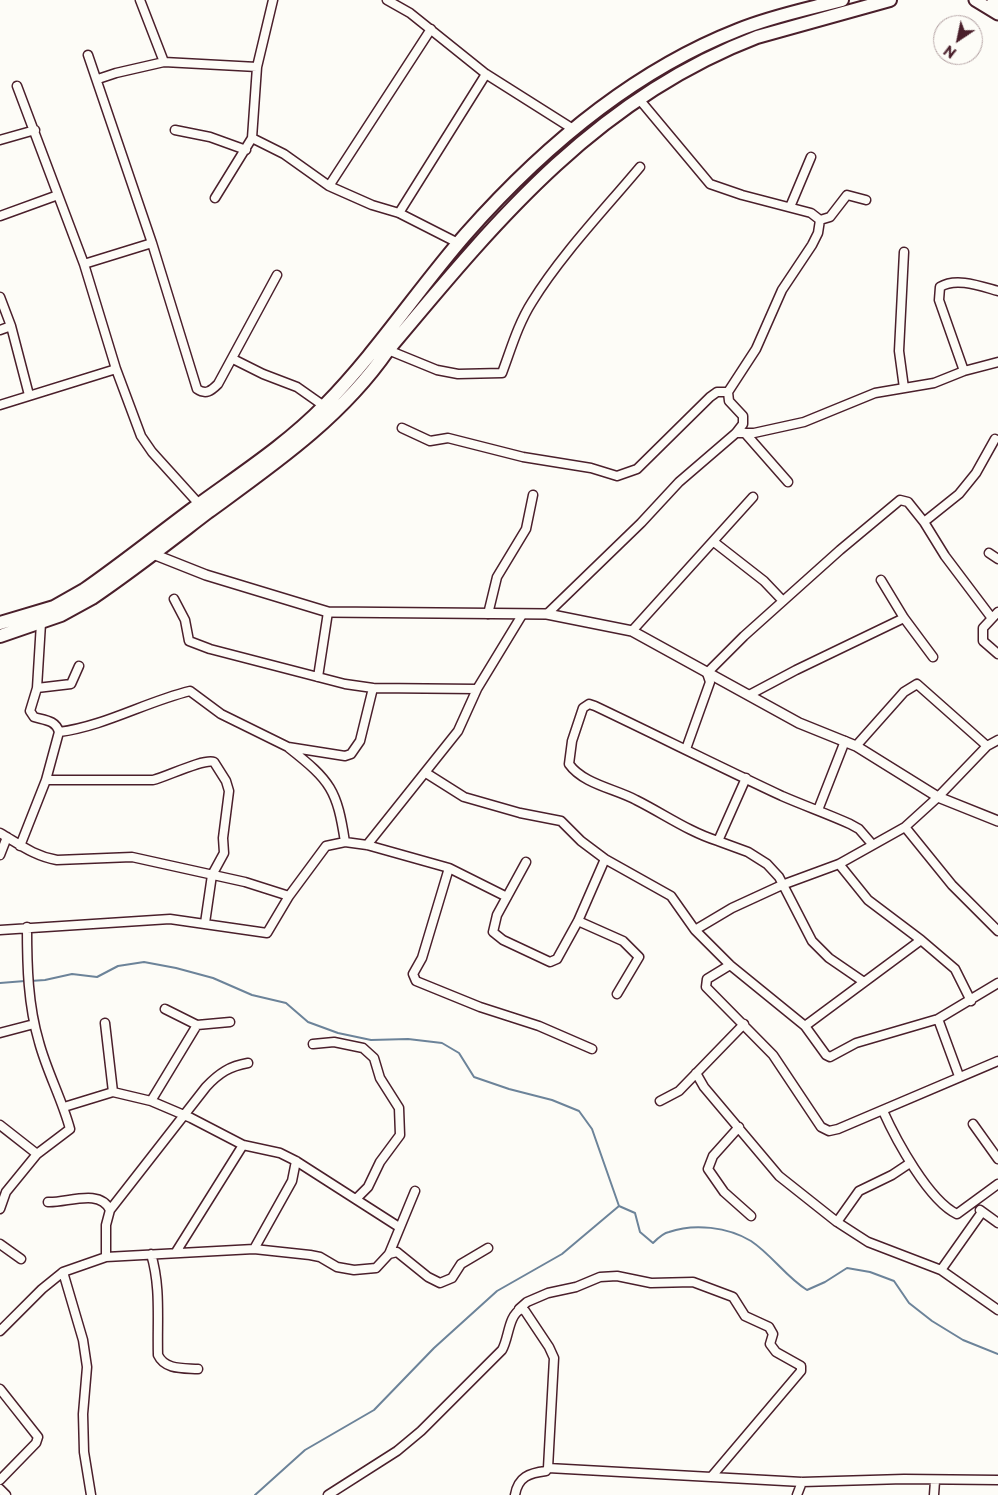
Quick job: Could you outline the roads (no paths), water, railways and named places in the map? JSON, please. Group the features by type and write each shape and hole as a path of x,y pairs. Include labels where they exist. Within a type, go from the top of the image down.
{"highway":[{"path":"0,623 54,606 84,590 271,453 324,406 360,365 458,243 537,160 602,105 665,63 739,29 842,0"},
{"path":"0,636 41,624 86,602 311,435 345,402 375,368 487,232 547,171 612,117 699,64 736,44 757,36 890,0"}],"main road":[{"path":"975,0 998,14"},
{"path":"993,0 998,3"}],"street":[{"path":"140,0 164,62"},
{"path":"216,198 252,138 257,67 273,0"},
{"path":"387,0 410,13 486,74 573,129"},
{"path":"329,186 431,29"},
{"path":"88,55 98,79 152,243 197,389 202,392 210,392 218,384 277,275"},
{"path":"98,79 164,62 257,67"},
{"path":"399,214 486,74"},
{"path":"17,86 84,264 116,369 141,436 152,452 199,504"},
{"path":"639,100 710,184 742,195 790,206 811,213 820,220"},
{"path":"0,140 35,130"},
{"path":"175,130 204,135 246,150"},
{"path":"252,138 284,154 329,186 372,205 399,214 458,243"},
{"path":"790,206 811,157"},
{"path":"388,350 437,370 458,374 502,373 518,327 531,302 640,167"},
{"path":"0,216 58,195"},
{"path":"820,220 830,217 847,195 866,200"},
{"path":"547,614 641,523 678,482 736,433 743,424 743,416 729,401 728,392 756,349 782,290 818,234 820,220"},
{"path":"84,264 152,243"},
{"path":"904,252 899,351 904,388"},
{"path":"964,371 939,300 940,288 947,282 972,284 998,290"},
{"path":"0,297 11,326 29,395"},
{"path":"0,330 11,326"},
{"path":"233,359 263,374 297,387 324,406"},
{"path":"736,433 754,433 804,422 875,394 934,383 964,371 998,362"},
{"path":"0,405 116,369"},
{"path":"402,428 430,441 448,438 523,457 591,468 618,476 637,469 716,392 728,392"},
{"path":"745,433 788,482"},
{"path":"924,522 959,494 976,473 995,439"},
{"path":"488,614 497,576 526,529 533,495"},
{"path":"632,631 753,497"},
{"path":"707,673 744,636 847,543 900,500 908,502 924,522 945,556 991,617"},
{"path":"714,542 764,580 783,601"},
{"path":"989,553 998,559"},
{"path":"152,554 206,576 328,612 547,614 632,631 799,723 856,746 938,797 998,820"},
{"path":"881,580 904,618 933,657"},
{"path":"174,599 185,620 187,637 193,644 345,684 373,688 477,689"},
{"path":"318,677 328,612"},
{"path":"998,612 991,617 983,628 984,641 998,654"},
{"path":"367,845 458,731 477,689 522,615"},
{"path":"748,695 904,618"},
{"path":"20,846 46,780 59,732 58,727 52,722 32,716 30,711 37,688 41,624"},
{"path":"37,688 71,684 79,666"},
{"path":"686,749 710,682 707,673"},
{"path":"856,746 904,692 917,684 987,746"},
{"path":"288,747 345,756 351,754 360,741 373,688"},
{"path":"59,732 76,730 115,718 190,691 221,714 288,747 330,785 340,811 345,842"},
{"path":"864,982 829,958 812,940 779,877 767,864 748,852 701,836 635,799 589,779 569,764 572,741 583,708 589,704 859,829 872,844"},
{"path":"695,930 732,908 782,885 839,864 905,827 938,797 987,746 998,740"},
{"path":"818,810 845,741"},
{"path":"46,780 153,780 168,777 206,761 212,761 226,781 229,790 222,838 224,854 212,875 204,923"},
{"path":"426,773 464,797 520,814 560,821 581,841 605,859 670,896 695,930 730,966 805,1026 826,1055 830,1057 856,1043 938,1019 971,1001 998,983"},
{"path":"718,841 746,778"},
{"path":"905,827 952,884 998,931"},
{"path":"0,856 4,835 20,846 45,858 57,860 132,857 212,875 290,896"},
{"path":"0,930 170,919 267,933 290,896 326,846 345,842 367,845 449,868 507,897"},
{"path":"526,862 497,915 493,932 503,940 550,962 557,959 578,921 605,859"},
{"path":"839,864 868,900 922,940 955,969 971,1001"},
{"path":"449,868 422,958 413,974 416,981 480,1007 539,1026 592,1049"},
{"path":"578,921 622,941 639,957 617,994"},
{"path":"1,1205 6,1192 37,1154 70,1129 64,1107 47,1069 34,1024 27,973 27,927"},
{"path":"805,1026 922,940"},
{"path":"730,966 707,979 706,987 773,1055 821,1127 829,1131 883,1111 959,1076 979,1070 998,1061"},
{"path":"165,1009 197,1024 230,1022"},
{"path":"938,1019 959,1076"},
{"path":"105,1023 113,1092"},
{"path":"0,1033 34,1024"},
{"path":"151,1101 197,1024"},
{"path":"660,1101 679,1091 744,1024"},
{"path":"313,1044 334,1042 363,1048 374,1058 380,1078 399,1108 400,1135 380,1162 368,1187 357,1198"},
{"path":"106,1257 106,1225 110,1210 139,1175 183,1114 217,1075 228,1068 248,1064"},
{"path":"696,1073 704,1087 779,1176 837,1222 868,1242 941,1270 998,1310"},
{"path":"64,1107 113,1092 151,1101 183,1114 243,1145 280,1153 296,1161 357,1198 381,1217 399,1227"},
{"path":"883,1111 910,1163 946,1209 957,1214 998,1184"},
{"path":"973,1124 998,1159"},
{"path":"0,1125 37,1154"},
{"path":"739,1127 713,1156 708,1169 724,1192 751,1216"},
{"path":"176,1252 243,1145"},
{"path":"254,1249 292,1181 296,1161"},
{"path":"837,1222 859,1191 892,1175 910,1163"},
{"path":"0,1331 42,1288 63,1272 106,1257 254,1249 310,1254 320,1257 336,1267 354,1270 376,1268 389,1254 415,1191"},
{"path":"48,1202 97,1198 106,1204 110,1210"},
{"path":"976,1201 982,1212 998,1223"},
{"path":"941,1270 982,1212"},
{"path":"0,1244 21,1259"},
{"path":"389,1254 397,1252 428,1278 440,1282 452,1278 461,1264 488,1248"},
{"path":"150,1254 155,1266 157,1283 158,1355 165,1364 170,1366 198,1369"},
{"path":"63,1272 83,1340 87,1367 83,1430 84,1452 91,1495"},
{"path":"328,1495 397,1451 421,1431 502,1350 519,1309 527,1302 548,1293 576,1287 600,1277 617,1276 651,1283 693,1282 733,1297 745,1316 769,1327 773,1334 770,1344 773,1349 801,1366 801,1371 712,1476"},
{"path":"519,1309 526,1311 549,1346 554,1358 555,1370 548,1468"},
{"path":"0,1390 38,1437 36,1443 0,1480"},
{"path":"515,1495 518,1484 524,1476 546,1471 548,1468 802,1482 904,1479 934,1481 998,1480"},
{"path":"934,1481 934,1495"},
{"path":"797,1495 802,1482"},
{"path":"0,1489 6,1495"}],"waterway":[{"path":"30,981 72,974 97,977 118,966 144,962 213,978 252,995 286,1003 308,1022 338,1033 371,1040 408,1039 442,1043 459,1053 474,1077 509,1089 552,1100 579,1111 592,1129 619,1206 635,1213 640,1232 653,1243 660,1236 679,1229 700,1227 732,1232 759,1247 792,1279 807,1290 825,1282 847,1268 870,1272 894,1281 909,1303 932,1321 963,1340 998,1354"},
{"path":"0,983 25,981"},
{"path":"255,1495 305,1450 374,1410 434,1348 497,1291 562,1254 619,1206"}]}
